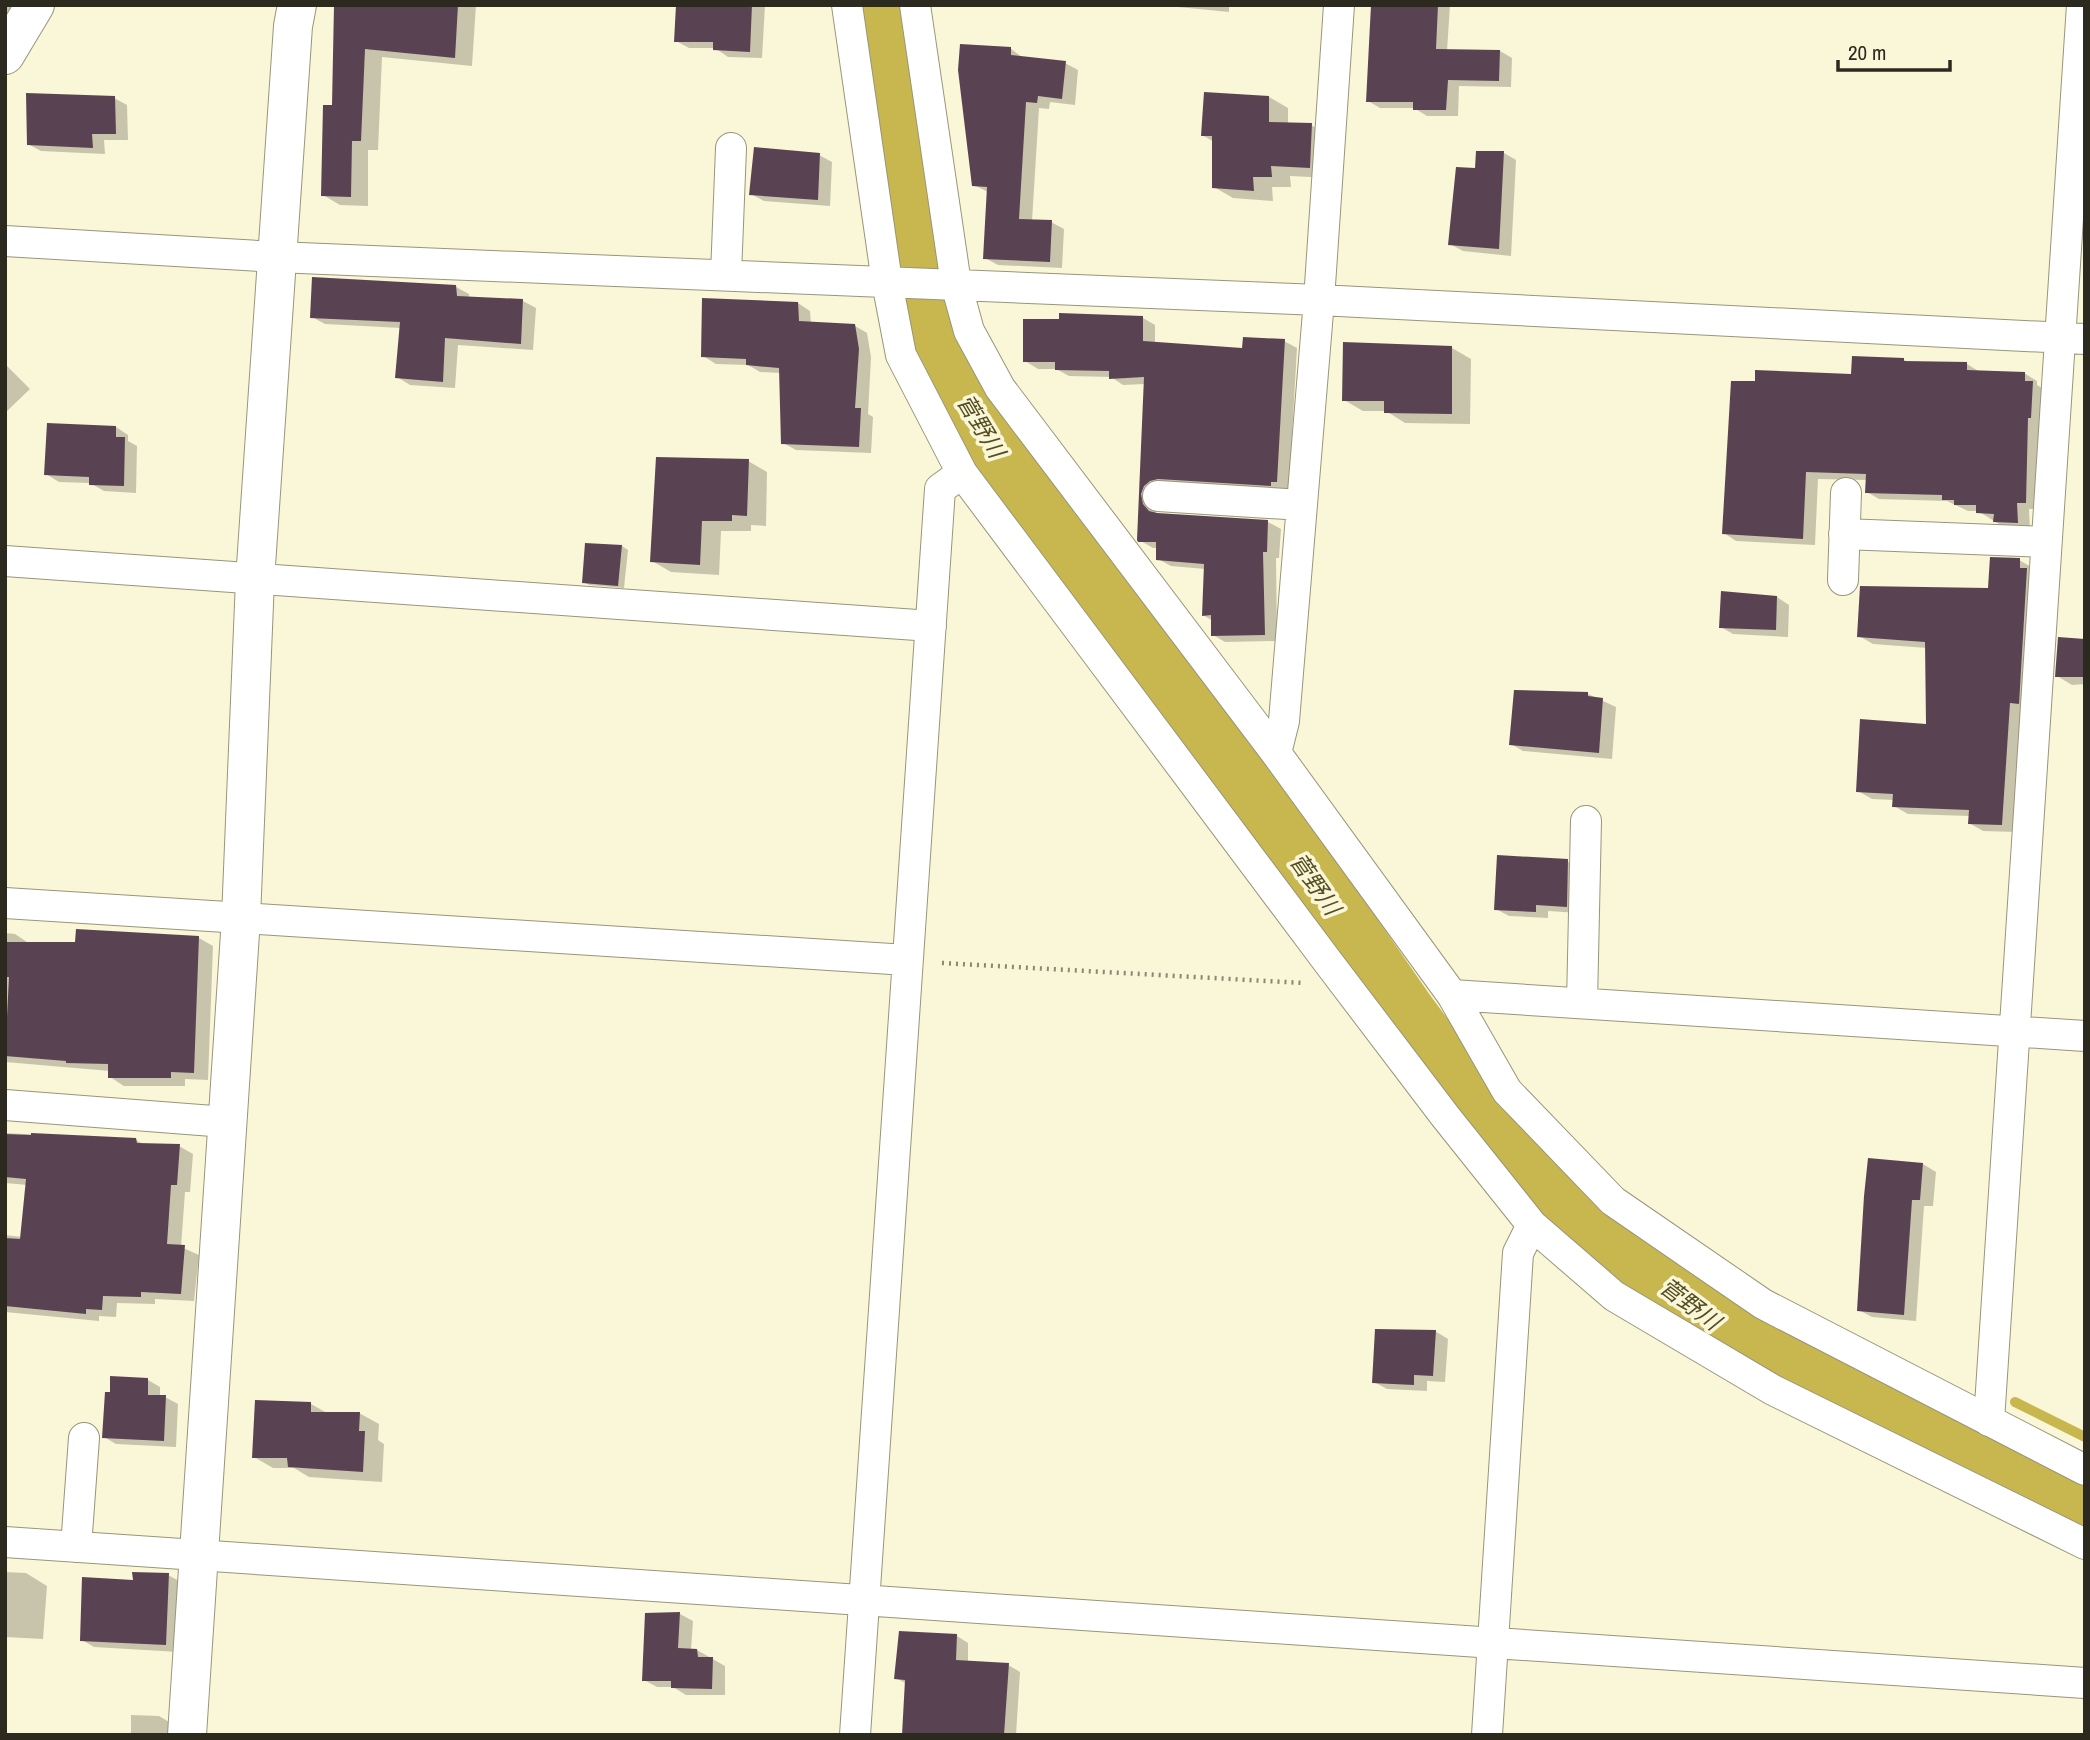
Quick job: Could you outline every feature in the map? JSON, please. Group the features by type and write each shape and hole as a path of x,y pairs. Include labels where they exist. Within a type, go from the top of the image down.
{"street":[{"path":"5,55 35,5"},
{"path":"187,1735 241,918 255,580 293,26 298,5"},
{"path":"847,5 887,282 901,355 962,473 1328,962 1532,1225 1614,1296 1773,1390 2085,1544"},
{"path":"915,5 956,284 970,331 1000,388 1276,753 1451,995 1507,1091 1613,1201 1763,1304 2085,1469"},
{"path":"1276,753 1284,721 1319,300 1339,5"},
{"path":"1989,1422 2046,542 2072,339 2082,5"},
{"path":"726,275 731,148"},
{"path":"5,241 276,257 1319,300 2072,339"},
{"path":"855,1735 940,489 962,473"},
{"path":"1843,580 1846,493"},
{"path":"1158,496 1302,505"},
{"path":"1844,534 2046,542"},
{"path":"5,561 931,626"},
{"path":"1581,1003 1586,821"},
{"path":"5,902 907,960"},
{"path":"1451,995 2085,1036"},
{"path":"5,1105 226,1122"},
{"path":"1487,1735 1518,1253 1532,1225"},
{"path":"76,1547 83,1438"},
{"path":"5,1542 2085,1683"}],"path":[{"path":"907,960 1301,984 1328,962"}],"building":[{"path":"334,5 458,5 455,58 365,49 361,141 352,141 351,197 321,196 323,105 332,105"},
{"path":"676,5 752,5 750,52 713,50 713,42 674,42"},
{"path":"1371,5 1438,5 1436,49 1500,50 1499,81 1448,80 1446,110 1413,110 1413,102 1366,102"},
{"path":"960,44 1011,47 1011,55 1066,61 1062,99 1038,96 1037,103 1026,102 1019,219 1052,220 1050,262 983,259 987,187 972,186 958,70"},
{"path":"1204,92 1269,96 1269,122 1312,123 1310,168 1271,166 1272,177 1253,177 1254,191 1212,188 1212,136 1201,136"},
{"path":"26,93 115,96 116,134 92,134 93,148 27,145"},
{"path":"754,147 820,153 818,200 749,195"},
{"path":"1476,151 1504,151 1499,249 1448,245 1456,167 1475,168"},
{"path":"312,277 456,285 457,296 523,299 521,344 445,338 443,382 395,378 400,322 310,318"},
{"path":"702,298 798,302 799,321 855,324 859,349 855,408 861,408 859,447 781,444 779,368 746,365 746,359 701,357"},
{"path":"1059,313 1143,316 1143,341 1242,348 1243,337 1285,339 1277,482 1271,482 1271,486 1158,479 1144,486 1141,494 1143,504 1149,511 1157,513 1268,520 1267,552 1263,552 1265,635 1211,636 1211,615 1202,616 1204,564 1156,560 1156,542 1138,542 1144,377 1109,379 1109,371 1055,370 1055,362 1023,362 1023,319 1059,319"},
{"path":"1343,342 1452,346 1452,414 1384,413 1384,401 1342,401"},
{"path":"1852,356 1904,358 1904,361 1967,362 1967,370 2025,372 2025,381 2033,381 2031,418 2028,418 2026,503 2017,503 2018,523 1993,522 1994,514 1976,513 1976,505 1954,505 1954,500 1942,500 1942,495 1865,493 1866,474 1806,472 1803,539 1722,534 1731,381 1755,381 1755,370 1851,374"},
{"path":"47,423 116,426 116,437 125,437 124,486 89,485 89,477 44,475"},
{"path":"656,457 749,459 747,516 732,515 732,521 702,521 700,565 650,562"},
{"path":"585,543 622,545 618,586 582,583"},
{"path":"1990,557 2020,558 2020,568 2027,568 2019,704 2010,703 2002,825 1968,824 1969,810 1892,807 1893,794 1856,792 1860,719 1926,724 1925,642 1857,637 1860,586 1988,588"},
{"path":"1721,591 1777,596 1776,630 1719,628"},
{"path":"2058,637 2085,639 2085,677 2055,677"},
{"path":"1514,690 1588,692 1588,696 1603,698 1599,753 1509,745"},
{"path":"1497,855 1568,859 1567,907 1536,905 1536,912 1494,910"},
{"path":"76,929 199,936 194,1073 171,1072 171,1078 108,1078 108,1064 66,1063 5,1056 9,977 5,977 5,942 75,942"},
{"path":"5,1134 136,1138 137,1143 180,1144 177,1185 171,1185 167,1244 185,1245 181,1294 141,1292 141,1297 103,1296 102,1310 86,1309 86,1314 5,1306 5,1238 20,1239 26,1179 5,1177"},
{"path":"1868,1158 1923,1163 1920,1200 1912,1200 1904,1315 1857,1311"},
{"path":"1375,1329 1436,1330 1433,1376 1414,1375 1414,1385 1372,1383"},
{"path":"110,1376 148,1378 148,1395 166,1395 164,1441 102,1438 105,1392 110,1392"},
{"path":"255,1400 311,1402 311,1412 360,1412 359,1431 365,1431 363,1472 288,1467 287,1458 252,1458"},
{"path":"132,1572 169,1573 166,1645 80,1641 82,1577 133,1580"},
{"path":"680,1612 678,1648 697,1649 698,1657 713,1657 712,1689 671,1688 671,1681 642,1681 645,1613"},
{"path":"899,1631 957,1634 956,1660 1009,1663 1004,1735 902,1735 905,1680 894,1679"}],"waterway":[{"name":"菅野川","path":"880,5 900,174 926,333 998,456 1210,735 1403,1014 1486,1127 1692,1312 1758,1350 2034,1476 2085,1492"},
{"path":"2015,1402 2085,1437"}]}
